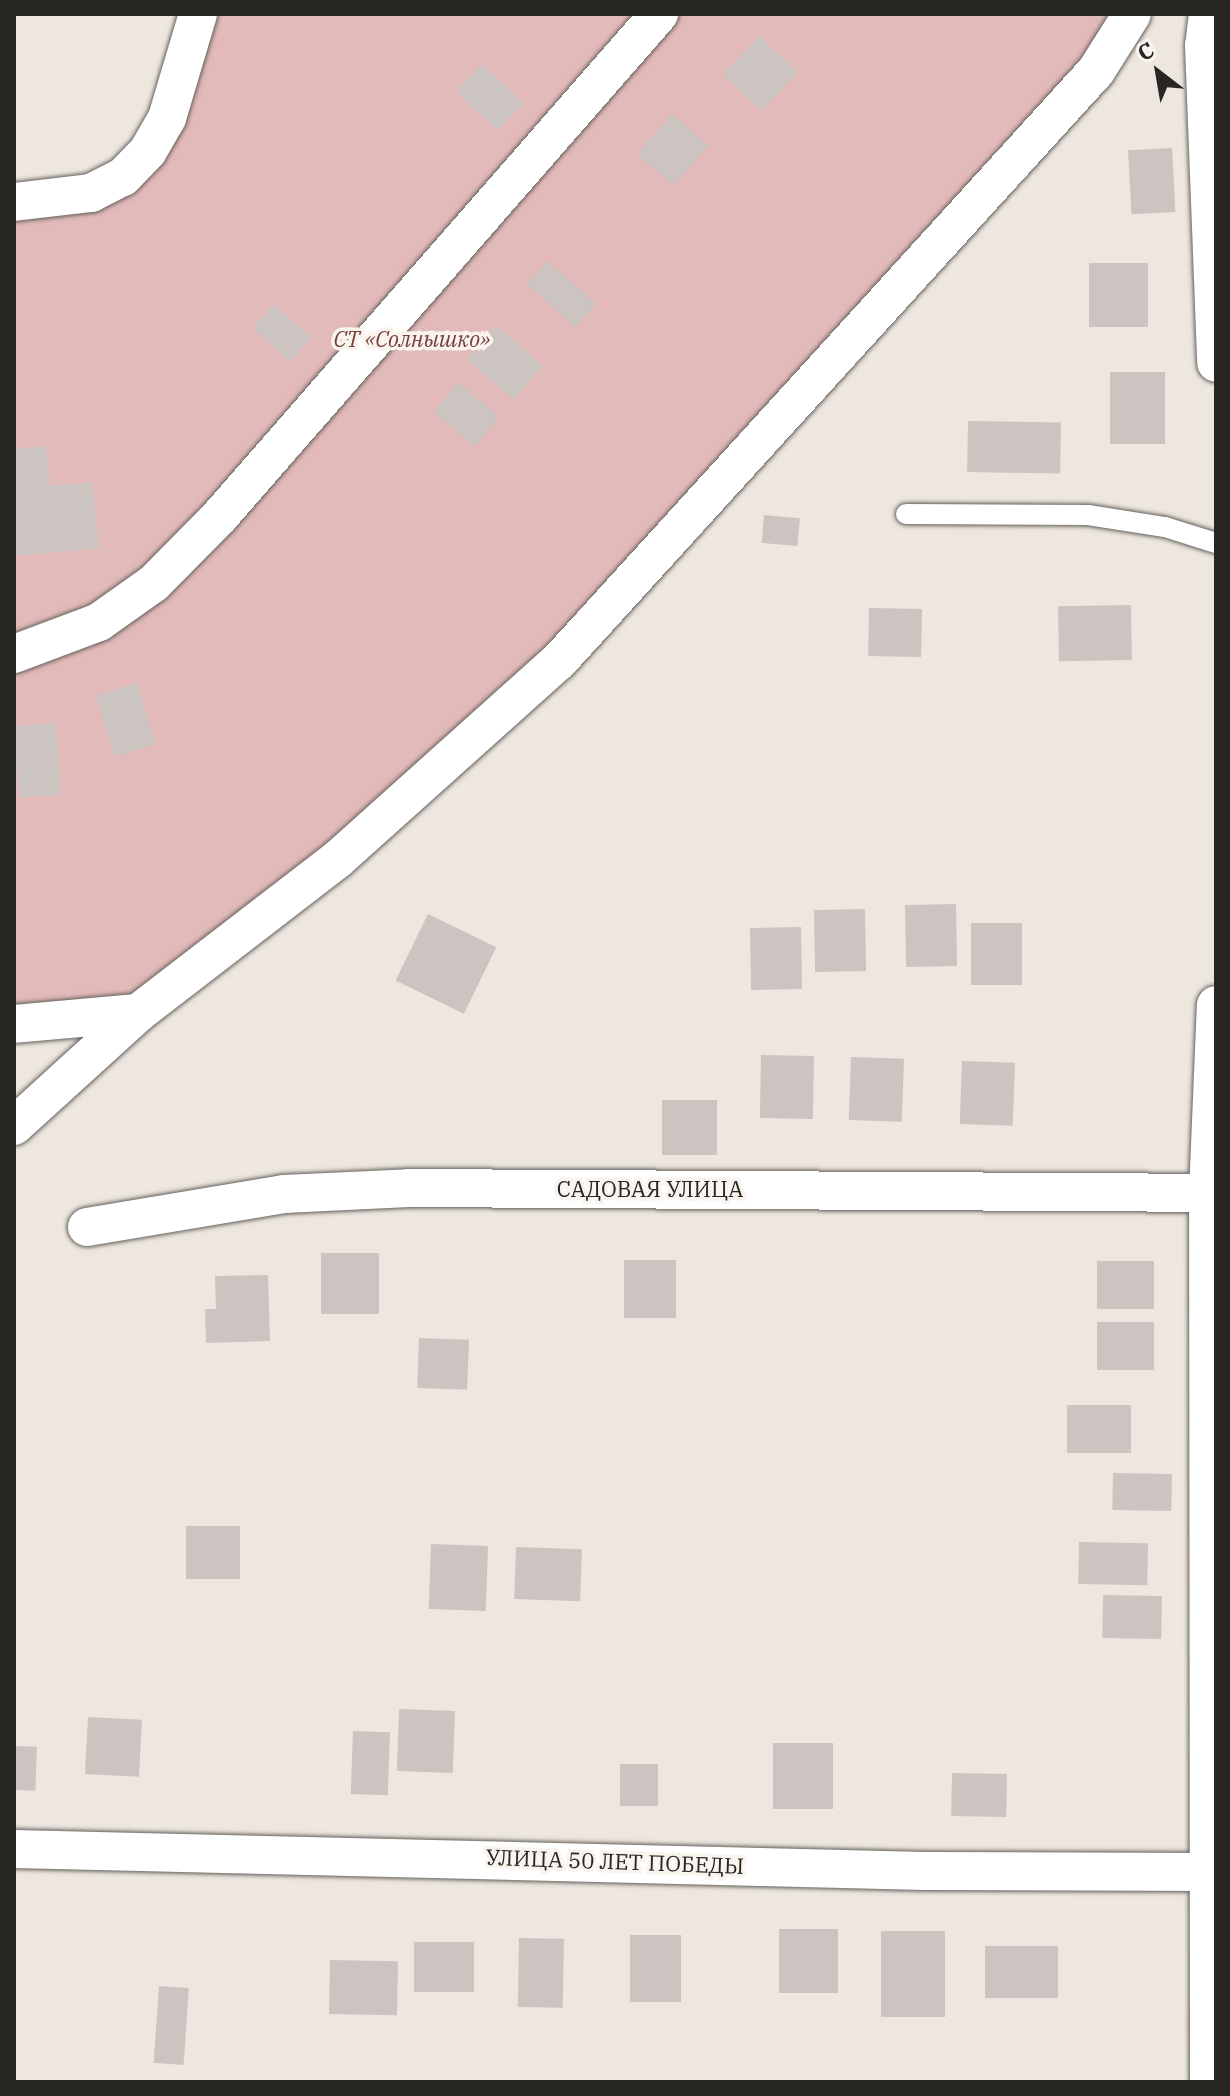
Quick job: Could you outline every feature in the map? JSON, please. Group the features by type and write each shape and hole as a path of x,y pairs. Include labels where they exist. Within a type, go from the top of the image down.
{"street":[{"path":"14,202 91,193 123,177 148,151 167,118 198,14"},
{"path":"14,654 99,622 154,583 220,516 659,14"},
{"path":"14,1126 138,1013 338,859 559,661 1096,71 1132,14"},
{"path":"1208,14 1204,45 1216,363"},
{"path":"1209,2082 1212,1193 1216,1005"},
{"path":"14,1024 138,1013"},
{"name":"САДОВАЯ УЛИЦА","path":"87,1227 284,1194 409,1188 1212,1193"},
{"name":"УЛИЦА 50 ЛЕТ ПОБЕДЫ","path":"14,1849 1211,1872"}],"lane":[{"path":"906,514 1088,515 1165,527 1216,543"}],"green space":[{"name":"СТ «Солнышко»","path":"198,14 1132,14 559,661 138,1013 14,1024 14,202 123,177"}],"building":[{"path":"759,36 798,72 762,111 723,75"},
{"path":"482,64 524,103 498,131 456,92"},
{"path":"672,114 708,145 673,185 637,154"},
{"path":"1172,148 1175,212 1131,214 1128,150"},
{"path":"547,261 596,304 576,327 527,284"},
{"path":"1089,263 1148,263 1148,327 1089,327"},
{"path":"274,304 311,337 290,361 253,328"},
{"path":"496,325 543,366 513,400 466,359"},
{"path":"1110,372 1165,372 1165,444 1110,444"},
{"path":"458,383 499,416 475,446 434,413"},
{"path":"968,421 1061,423 1060,474 967,472"},
{"path":"46,446 50,486 92,482 99,548 15,556 14,449"},
{"path":"764,515 800,518 797,546 762,543"},
{"path":"1131,605 1132,660 1059,661 1058,606"},
{"path":"869,608 922,609 921,657 868,656"},
{"path":"137,683 156,744 115,757 96,696"},
{"path":"56,723 61,795 19,798 14,726"},
{"path":"956,904 957,966 906,967 905,905"},
{"path":"865,909 866,971 815,972 814,910"},
{"path":"428,914 496,947 464,1014 396,981"},
{"path":"971,923 1022,923 1022,985 971,985"},
{"path":"801,927 802,989 751,990 750,928"},
{"path":"761,1055 814,1056 813,1119 760,1118"},
{"path":"851,1057 904,1059 902,1122 849,1120"},
{"path":"962,1061 1015,1063 1013,1126 960,1124"},
{"path":"662,1100 717,1100 717,1155 662,1155"},
{"path":"321,1253 379,1253 379,1314 321,1314"},
{"path":"624,1260 676,1260 676,1318 624,1318"},
{"path":"1097,1261 1154,1261 1154,1309 1097,1309"},
{"path":"268,1275 270,1341 206,1343 205,1309 216,1309 215,1276"},
{"path":"1097,1322 1154,1322 1154,1370 1097,1370"},
{"path":"419,1338 469,1340 467,1390 417,1388"},
{"path":"1067,1405 1131,1405 1131,1453 1067,1453"},
{"path":"1113,1473 1172,1474 1171,1511 1112,1510"},
{"path":"186,1526 240,1526 240,1579 186,1579"},
{"path":"1079,1542 1148,1543 1147,1585 1078,1584"},
{"path":"431,1544 488,1546 486,1611 429,1609"},
{"path":"516,1547 582,1549 580,1601 514,1599"},
{"path":"1103,1595 1162,1596 1161,1639 1102,1638"},
{"path":"399,1709 455,1711 453,1773 397,1771"},
{"path":"88,1717 142,1720 139,1777 85,1774"},
{"path":"353,1731 390,1732 388,1795 351,1794"},
{"path":"773,1743 833,1743 833,1809 773,1809"},
{"path":"14,1746 37,1747 35,1791 14,1790"},
{"path":"620,1764 658,1764 658,1806 620,1806"},
{"path":"952,1773 1007,1774 1006,1817 951,1816"},
{"path":"779,1929 838,1929 838,1993 779,1993"},
{"path":"881,1931 945,1931 945,2017 881,2017"},
{"path":"630,1935 681,1935 681,2002 630,2002"},
{"path":"519,1938 564,1939 563,2008 518,2007"},
{"path":"414,1942 474,1942 474,1992 414,1992"},
{"path":"985,1946 1058,1946 1058,1998 985,1998"},
{"path":"330,1960 398,1961 397,2015 329,2014"},
{"path":"159,1986 189,1988 184,2065 154,2063"}]}
